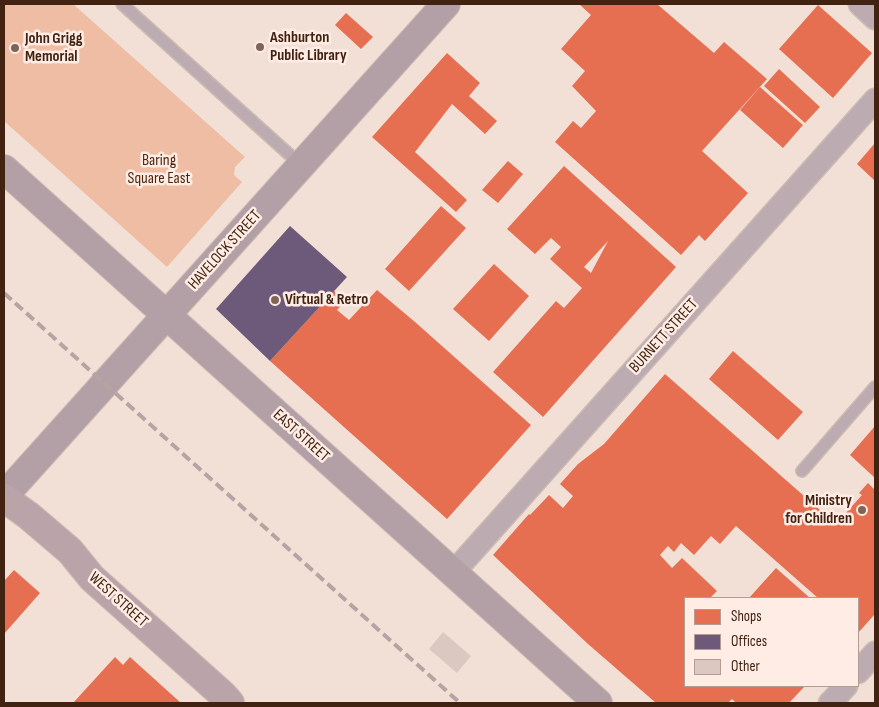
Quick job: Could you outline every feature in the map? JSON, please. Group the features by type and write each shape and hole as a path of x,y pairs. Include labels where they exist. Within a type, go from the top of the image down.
{"highway":[{"name":"WEST STREET","path":"4,497 70,552 92,578 216,688 230,703"}],"main road":[{"name":"HAVELOCK STREET","path":"4,497 104,382 167,316 446,4"},
{"name":"EAST STREET","path":"4,169 598,703"}],"street":[{"path":"860,4 875,18"},
{"name":"BURNETT STREET","path":"452,572 875,100"},
{"path":"859,671 875,653"},
{"path":"830,703 845,687"}],"lane":[{"path":"122,4 302,165"},
{"path":"802,471 875,388"}],"green space":[{"name":"Baring Square East","path":"4,4 73,4 245,157 235,167 234,175 242,182 167,267 4,121"}],"building: Shops":[{"path":"579,4 657,4 714,53 724,42 767,79 702,151 748,193 705,241 699,235 681,255 555,142 573,121 581,128 596,111 572,86 585,71 561,49 591,15"},
{"path":"818,5 872,53 833,98 779,49"},
{"path":"346,13 373,37 361,49 335,25"},
{"path":"447,53 480,83 469,96 497,121 485,134 452,104 415,152 467,200 456,212 372,137"},
{"path":"779,69 820,107 805,123 764,86"},
{"path":"760,87 803,125 783,148 740,110"},
{"path":"875,143 875,181 857,164"},
{"path":"508,161 523,174 498,203 482,190"},
{"path":"564,166 676,267 543,417 493,372 556,301 564,308 582,288 550,259 561,247 551,238 535,254 507,229","holes":["608,241 591,273 584,267"]},
{"path":"441,206 466,228 409,291 385,269"},
{"path":"494,264 529,296 489,341 453,309"},
{"path":"377,290 531,425 447,519 270,361 334,291 345,301 337,310 349,320"},
{"path":"733,351 803,412 778,440 709,379"},
{"path":"665,374 836,524 862,495 859,493 868,483 875,490 875,614 859,632 859,597 817,597 736,526 720,544 711,536 694,555 681,543 674,552 668,546 660,555 672,568 682,558 717,591 711,597 684,597 684,687 804,687 789,703 736,703 732,699 728,703 656,703 588,644 493,555 529,514 549,495 563,508 573,496 560,484 578,464 604,444"},
{"path":"875,426 875,478 850,455"},
{"path":"776,568 809,597 750,597"},
{"path":"14,570 40,593 4,634 4,581"},
{"path":"115,657 123,665 130,657 181,703 73,703"}],"building: Offices":[{"name":"Virtual & Retro","path":"290,226 347,277 270,361 216,309"}],"building: Other":[{"path":"443,632 471,656 457,673 429,649"}],"railway":[{"path":"4,293 460,703"}],"place":[{"name":"Ashburton Public Library","path":"260,47"},
{"name":"John Grigg Memorial","path":"15,48"},
{"name":"Virtual & Retro","path":"275,300"},
{"name":"Ministry for Children","path":"862,510"}]}
